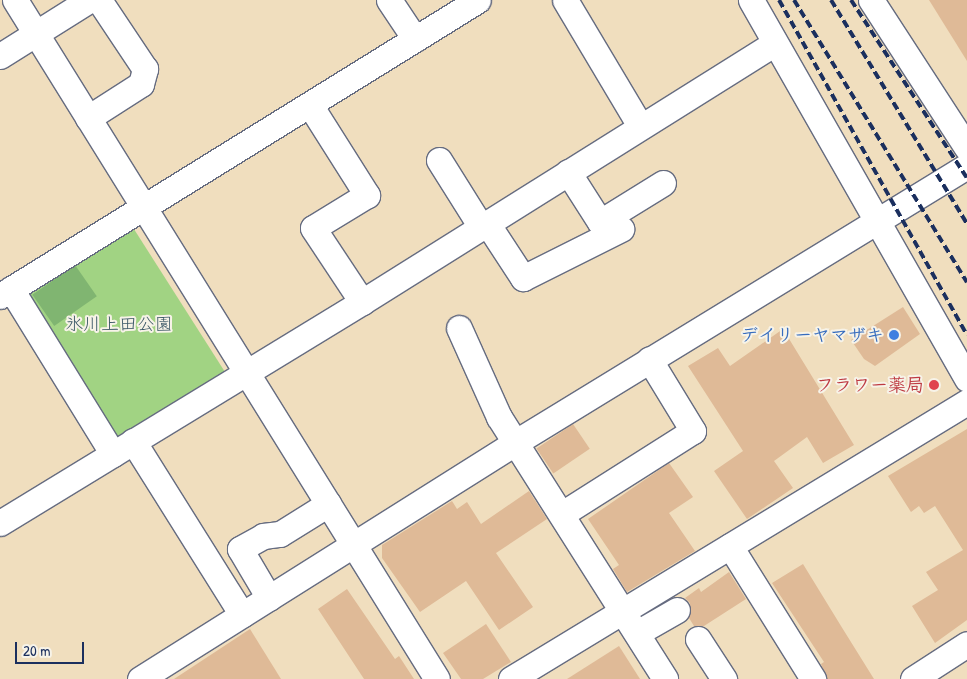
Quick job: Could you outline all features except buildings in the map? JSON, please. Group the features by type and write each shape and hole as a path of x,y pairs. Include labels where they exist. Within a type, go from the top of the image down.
{"street":[{"path":"15,0 244,373 354,544 436,679"},
{"path":"0,56 89,0"},
{"path":"88,118 141,84 145,69 99,0"},
{"path":"390,0 415,39"},
{"path":"242,615 123,448 5,292 144,208 478,0"},
{"path":"565,0 640,126"},
{"path":"751,0 967,379"},
{"path":"871,0 967,148"},
{"path":"0,523 362,302 775,43"},
{"path":"310,105 367,195 313,228 362,302"},
{"path":"439,160 523,278 621,229"},
{"path":"140,679 516,442 876,219 967,166"},
{"path":"568,172 600,222 662,183"},
{"path":"459,328 499,417 665,679"},
{"path":"562,514 693,431 650,359"},
{"path":"511,679 967,402"},
{"path":"269,598 240,549 263,536 280,534 328,504"},
{"path":"730,546 813,679"},
{"path":"637,633 676,610"},
{"path":"698,639 716,676"},
{"path":"912,679 946,670 967,644"}],"green space":[{"name":"氷川上田公園","path":"132,226 225,372 120,437 113,436 27,293"},
{"path":"75,265 97,296 54,326 32,295"}],"railway":[{"path":"779,0 967,335"},
{"path":"794,0 967,282"},
{"path":"831,0 967,224"},
{"path":"851,0 967,178"}],"place":[{"name":"デイリーヤマザキ","path":"894,335"},
{"name":"フラワー薬局","path":"934,385"}]}
